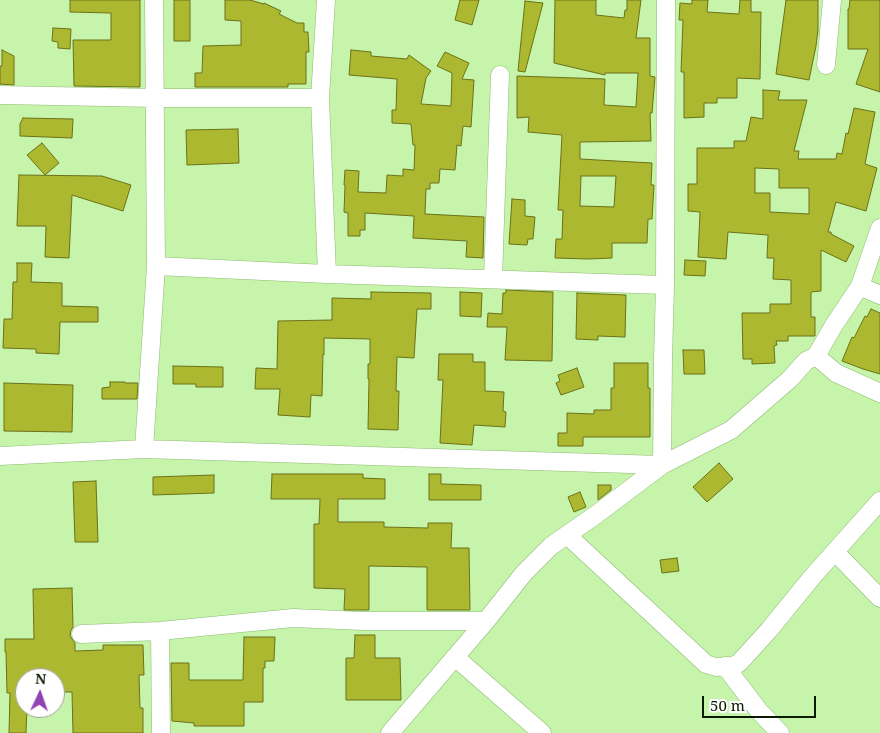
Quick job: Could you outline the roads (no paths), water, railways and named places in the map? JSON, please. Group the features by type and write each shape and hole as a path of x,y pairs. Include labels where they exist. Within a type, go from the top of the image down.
{"street":[{"path":"144,448 156,266 154,0"},
{"path":"326,0 320,98 327,274"},
{"path":"662,465 666,0"},
{"path":"826,65 832,0"},
{"path":"493,279 500,75"},
{"path":"0,95 156,98 320,98"},
{"path":"390,733 486,621 524,573 552,546 662,465 731,430 790,379 806,361 816,356 834,324 860,286 880,228"},
{"path":"156,266 327,274 665,285"},
{"path":"860,286 880,295"},
{"path":"816,356 836,373 880,393"},
{"path":"0,456 144,448 662,465"},
{"path":"567,535 706,664 716,667 733,666 740,663 813,576 880,501"},
{"path":"834,552 880,598"},
{"path":"81,634 160,631 293,618 363,621 486,621"},
{"path":"160,631 161,733"},
{"path":"455,656 542,733"},
{"path":"725,666 759,711 780,733"}]}
